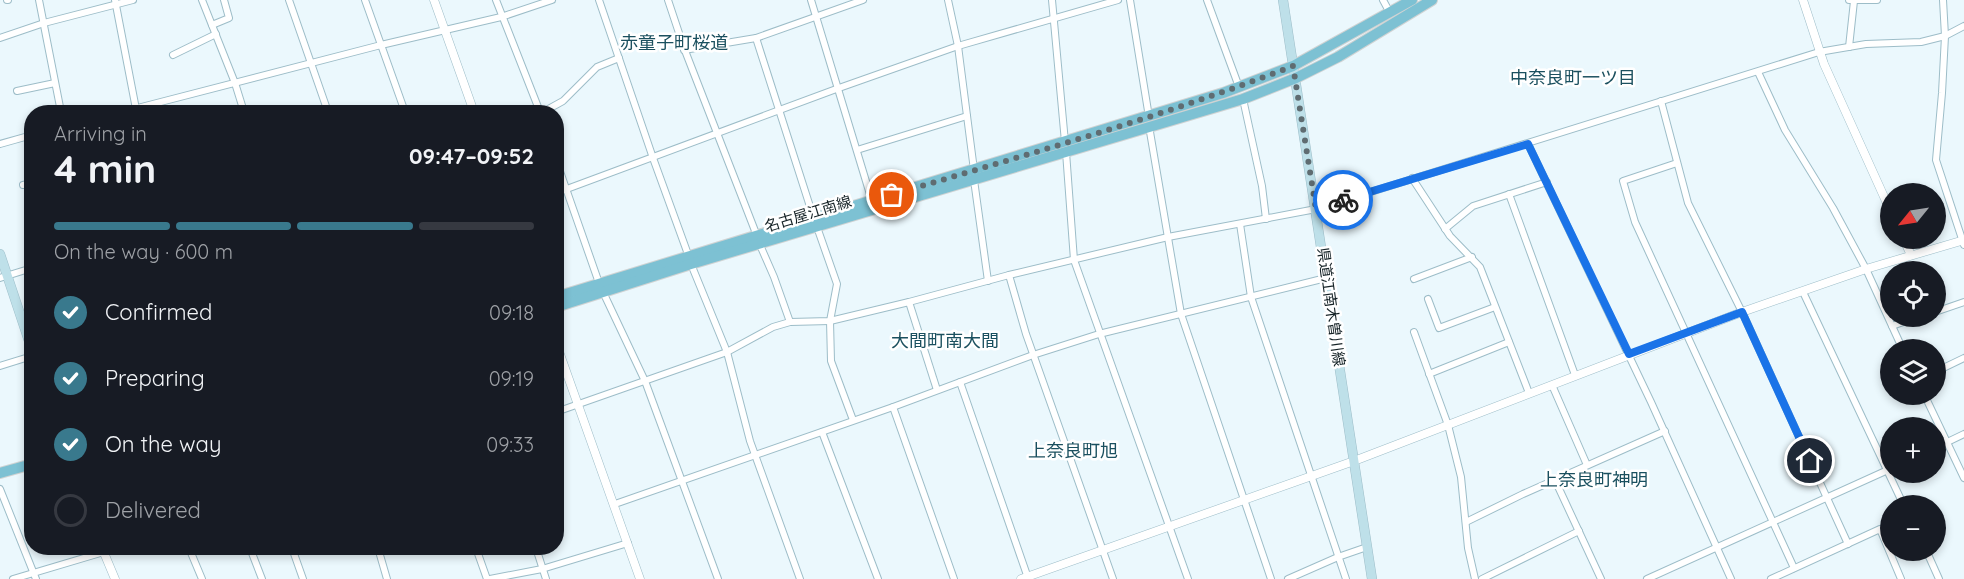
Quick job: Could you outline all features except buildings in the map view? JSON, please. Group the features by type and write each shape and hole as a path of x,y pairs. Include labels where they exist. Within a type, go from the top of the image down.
{"main road":[{"name":"県道江南木曽川線","path":"1283,0 1372,579"},
{"name":"名古屋江南線","path":"1149,122 1293,66 1412,0"},
{"name":"名古屋江南線","path":"564,295 601,288 1149,122 1243,99 1296,78 1338,57 1432,0"},
{"path":"0,254 4,277 24,329"},
{"name":"名古屋江南線","path":"564,304 601,288"},
{"path":"0,473 24,466"}],"street":[{"path":"39,0 59,105"},
{"path":"0,38 115,2 133,0"},
{"path":"202,0 242,105"},
{"path":"212,25 229,18 224,0"},
{"path":"289,0 326,105"},
{"path":"365,0 402,105"},
{"path":"434,0 471,105"},
{"path":"496,0 501,17 539,105"},
{"path":"151,105 381,45 501,17 552,0"},
{"path":"599,0 652,158 727,352 754,454 800,579"},
{"path":"668,0 684,50 790,322"},
{"path":"811,0 873,205"},
{"path":"684,50 756,38 863,0"},
{"path":"948,0 958,46 988,281"},
{"path":"1052,0 1074,260 1188,579"},
{"path":"564,190 958,46 1118,0"},
{"path":"1130,0 1180,314 1271,579"},
{"path":"1208,0 1239,87"},
{"path":"1383,0 1390,13"},
{"path":"1803,0 1819,52 1880,188"},
{"path":"1848,0 1877,0"},
{"path":"960,382 1026,578 1354,461 1742,312 1866,269 1963,242 1936,160 1945,36 1943,0"},
{"path":"1850,46 1854,1"},
{"path":"115,2 135,105"},
{"path":"564,410 727,352 773,327 790,322 830,321 1168,237 1316,209 1819,52 1850,46 1921,42 1945,36 1964,26"},
{"path":"173,55 216,34"},
{"path":"756,38 778,111 837,284 830,321 831,361 853,420"},
{"path":"555,105 563,101 597,68 620,58"},
{"path":"1758,72 1785,130 1833,208 1880,300"},
{"path":"17,91 55,83"},
{"path":"1243,99 1262,186 1266,219"},
{"path":"1661,101 1688,203 1742,312 1848,544"},
{"path":"857,150 967,116"},
{"path":"0,144 24,137"},
{"path":"1528,144 1665,430 1731,579"},
{"path":"1677,163 1623,181 1635,222 1794,568"},
{"path":"1412,178 1445,229 1480,267 1529,393"},
{"path":"564,181 601,288 645,381 718,579"},
{"path":"1445,229 1473,206 1547,182"},
{"path":"1509,194 1575,375"},
{"path":"1240,224 1251,297 1346,579"},
{"path":"1908,249 1911,255"},
{"path":"1414,279 1472,257"},
{"path":"4,277 24,271"},
{"path":"1009,275 1033,355 1113,579"},
{"path":"615,504 893,407 1033,355 1100,334 1326,278"},
{"path":"1803,292 1880,452"},
{"path":"1428,299 1439,328 1496,307"},
{"path":"909,302 937,390"},
{"path":"1946,308 1964,302"},
{"path":"1414,332 1448,425 1461,477 1468,548 1475,579"},
{"path":"1429,374 1509,342"},
{"path":"0,366 24,358"},
{"path":"1946,367 1964,358"},
{"path":"564,366 640,579"},
{"path":"1552,385 1587,465"},
{"path":"1929,405 1964,478"},
{"path":"893,407 954,579"},
{"path":"1466,522 1665,430"},
{"path":"822,432 878,579"},
{"path":"1947,442 1964,434"},
{"path":"1647,579 1880,473"},
{"path":"1555,480 1601,579"},
{"path":"0,489 24,549"},
{"path":"1771,579 1880,529 1901,579"},
{"path":"1482,579 1579,531"},
{"path":"479,555 489,579 542,569 628,543"},
{"path":"1291,578 1367,547"},
{"path":"27,555 35,576"},
{"path":"13,579 35,576 90,555"},
{"path":"105,555 115,579"},
{"path":"192,555 202,579"},
{"path":"253,555 262,579"},
{"path":"294,555 303,579"},
{"path":"380,555 387,579"},
{"path":"539,555 546,579"},
{"path":"1931,561 1939,579"},
{"path":"1665,571 1669,579"}],"way so far":[{"path":"892,195 1223,93 1293,66 1316,209 1343,200"}],"district":[{"name":"赤童子町桜道","path":"674,43"},
{"name":"中奈良町一ツ目","path":"1573,78"},
{"name":"大間町南大間","path":"945,341"},
{"name":"上奈良町旭","path":"1073,451"},
{"name":"上奈良町神明","path":"1594,480"}],"route":[{"path":"1343,200 1528,144 1629,354 1742,312 1810,461"}]}
